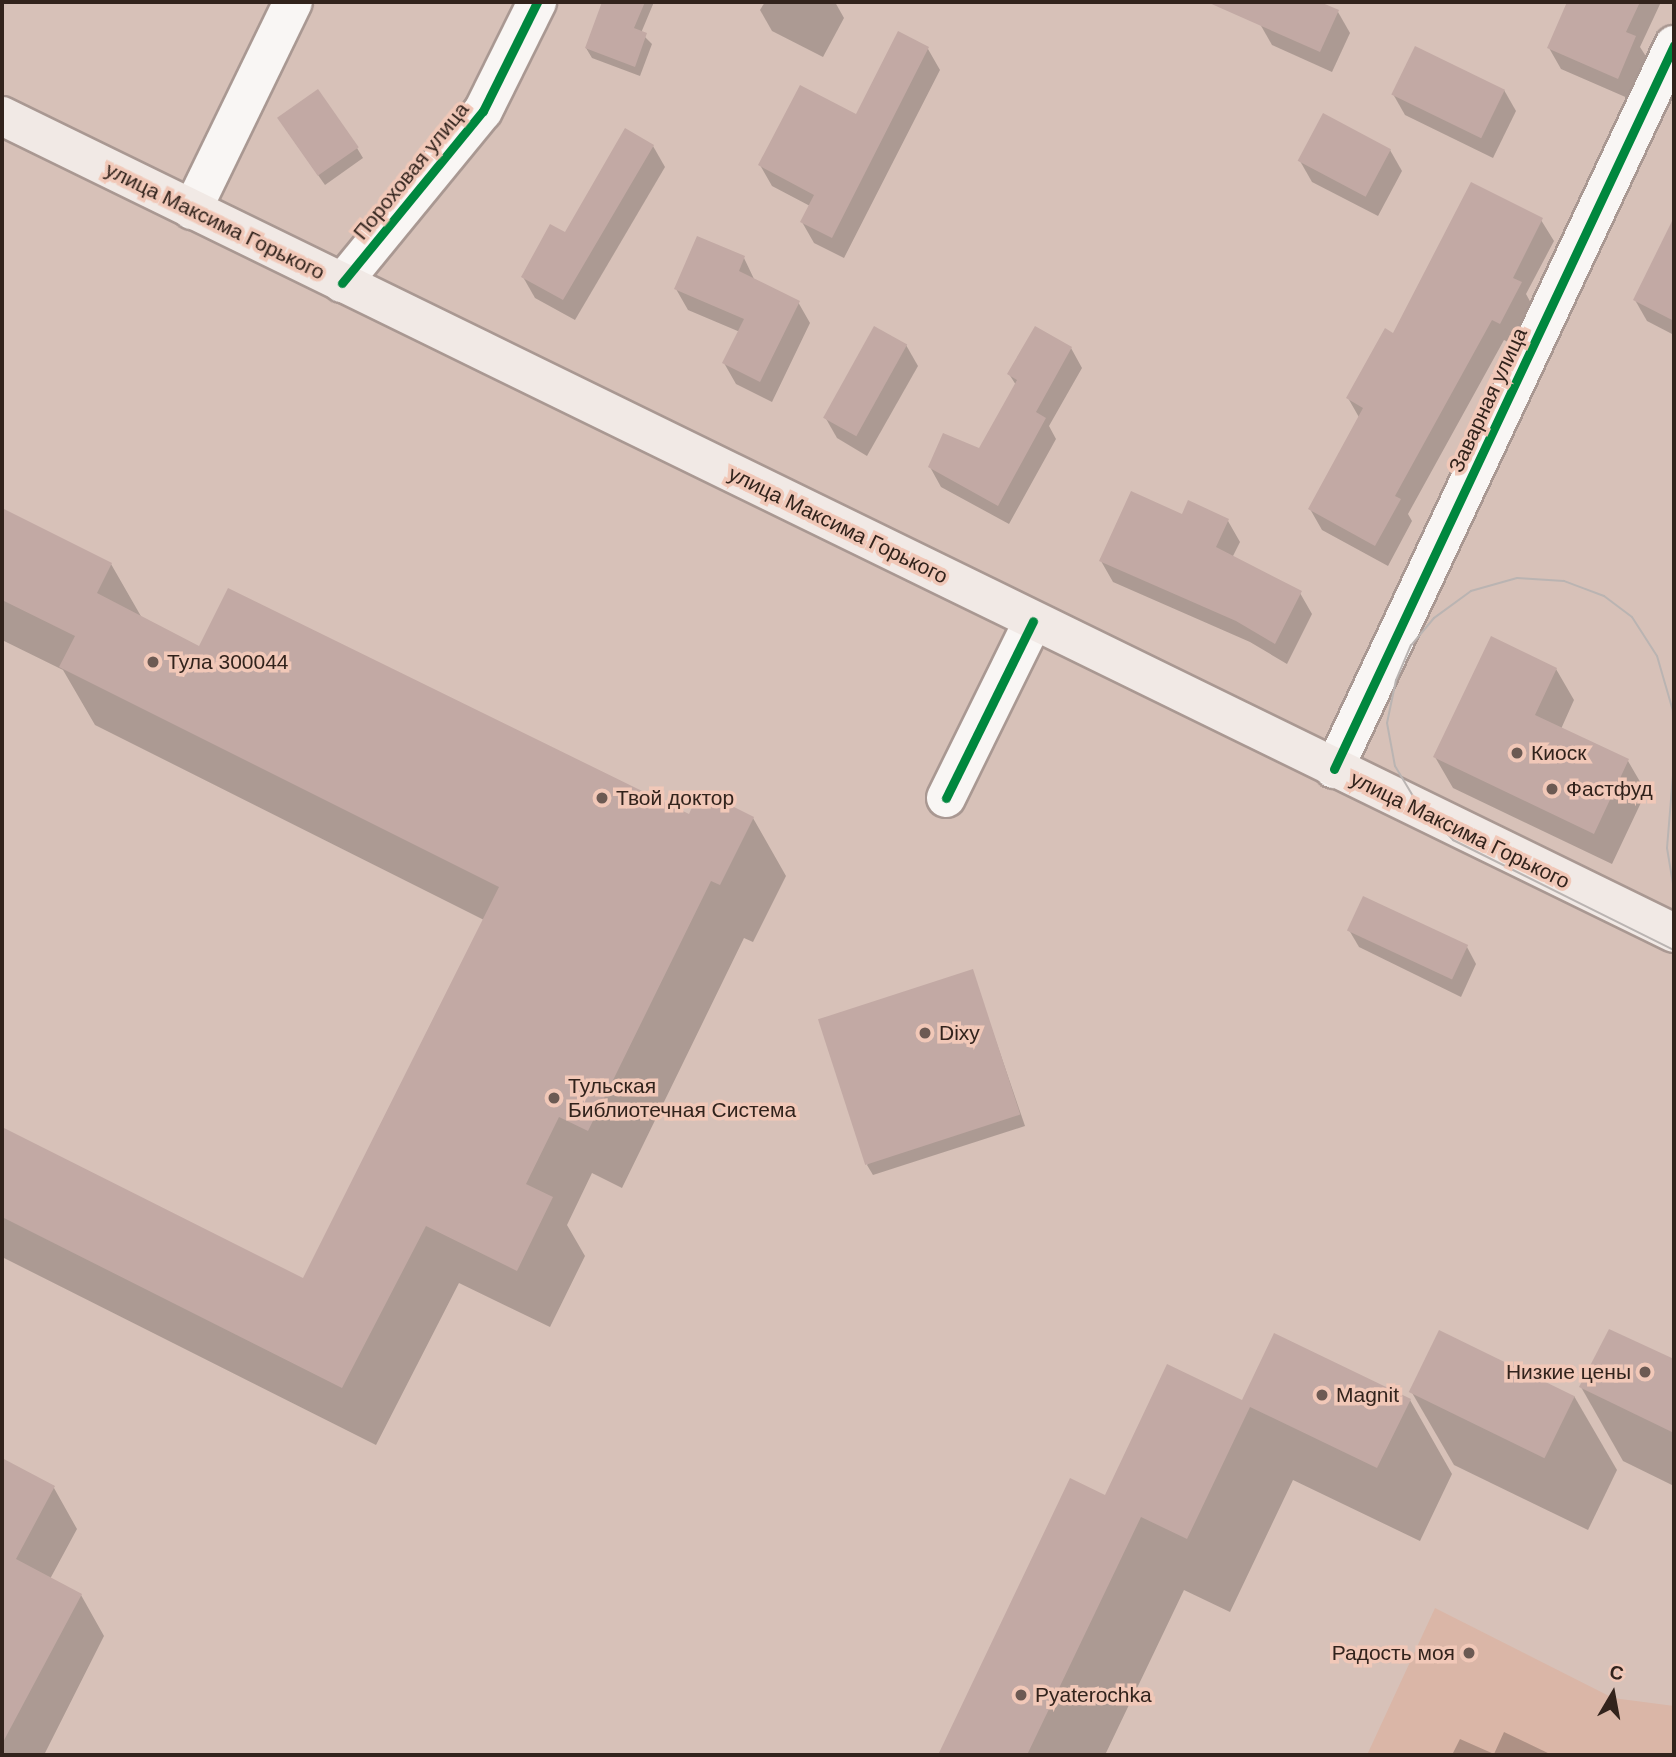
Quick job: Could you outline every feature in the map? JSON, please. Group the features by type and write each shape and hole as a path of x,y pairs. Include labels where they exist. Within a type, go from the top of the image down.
{"main road":[{"name":"улица Максима Горького","path":"2,116 1674,933"}],"street":[{"path":"192,209 293,2"},
{"name":"Пороховая улица","path":"342,283 483,111 537,2"},
{"name":"Заварная улица","path":"1334,769 1674,45"},
{"path":"946,798 1033,621"}],"shaded area":[{"name":"Радость моя","path":"1435,1608 1613,1698 1674,1706 1674,1755 1367,1755"}],"building":[{"path":"602,2 645,2 634,28 647,33 635,67 585,48"},
{"path":"1207,2 1320,2 1339,10 1320,52"},
{"path":"1567,2 1640,2 1626,32 1636,36 1618,79 1547,48"},
{"path":"898,31 929,47 832,238 800,222 814,195 758,165 800,85 856,114"},
{"path":"1415,46 1505,90 1481,138 1391,95"},
{"path":"318,89 359,147 318,176 277,118"},
{"path":"1323,113 1391,149 1366,197 1298,161"},
{"path":"625,128 654,145 563,300 521,277 550,224 565,232"},
{"path":"1471,182 1543,218 1513,278 1522,282 1500,324 1492,320 1395,496 1401,499 1375,546 1308,509 1363,408 1346,398 1385,328 1393,333"},
{"path":"1674,217 1674,321 1633,300"},
{"path":"697,236 745,256 739,271 800,301 760,382 722,363 744,319 674,289"},
{"path":"874,326 907,344 856,436 823,418"},
{"path":"1035,326 1072,347 1036,412 1046,418 998,506 928,467 943,433 979,448 1017,380 1007,374"},
{"path":"1131,491 1182,514 1188,500 1229,519 1216,547 1302,591 1275,644 1236,621 1099,561"},
{"path":"2,508 112,563 97,593 199,646 228,588 689,814 700,790 754,817 720,885 711,881 588,1131 559,1117 526,1184 553,1197 517,1271 426,1226 342,1388 2,1217 2,1127 303,1278 499,887 59,667 75,636 2,600"},
{"path":"1491,636 1557,668 1535,715 1629,759 1594,834 1433,757"},
{"path":"1363,896 1468,945 1452,979 1347,930"},
{"path":"973,969 1020,1115 865,1165 818,1019"},
{"path":"1609,1329 1674,1359 1674,1433 1579,1387"},
{"path":"1439,1330 1575,1396 1544,1458 1409,1392"},
{"path":"1274,1333 1411,1399 1377,1468 1250,1407 1187,1539 1141,1517 1027,1755 938,1755 1070,1478 1105,1495 1167,1364 1242,1400"},
{"path":"2,1458 55,1486 16,1559 82,1594 2,1744"}],"tram line":[{"path":"1674,745 1673,711 1657,656 1632,617 1604,596 1564,581 1517,578 1471,591 1434,618 1411,645 1396,680 1387,723 1395,766 1416,801 1453,840 1674,950"},
{"path":"1674,763 1667,848 1674,890"}],"cycle path":[{"path":"342,283 483,111 537,2"},
{"path":"1334,769 1674,45"},
{"path":"946,798 1033,621"}],"place":[{"name":"Тула 300044","path":"153,662"},
{"name":"Киоск","path":"1517,753"},
{"name":"Фастфуд","path":"1552,789"},
{"name":"Твой доктор","path":"602,798"},
{"name":"Dixy","path":"925,1033"},
{"name":"Тульская Библиотечная Система","path":"554,1098"},
{"name":"Низкие цены","path":"1645,1372"},
{"name":"Magnit","path":"1322,1395"},
{"name":"Радость моя","path":"1469,1653"},
{"name":"Pyaterochka","path":"1021,1695"}]}
